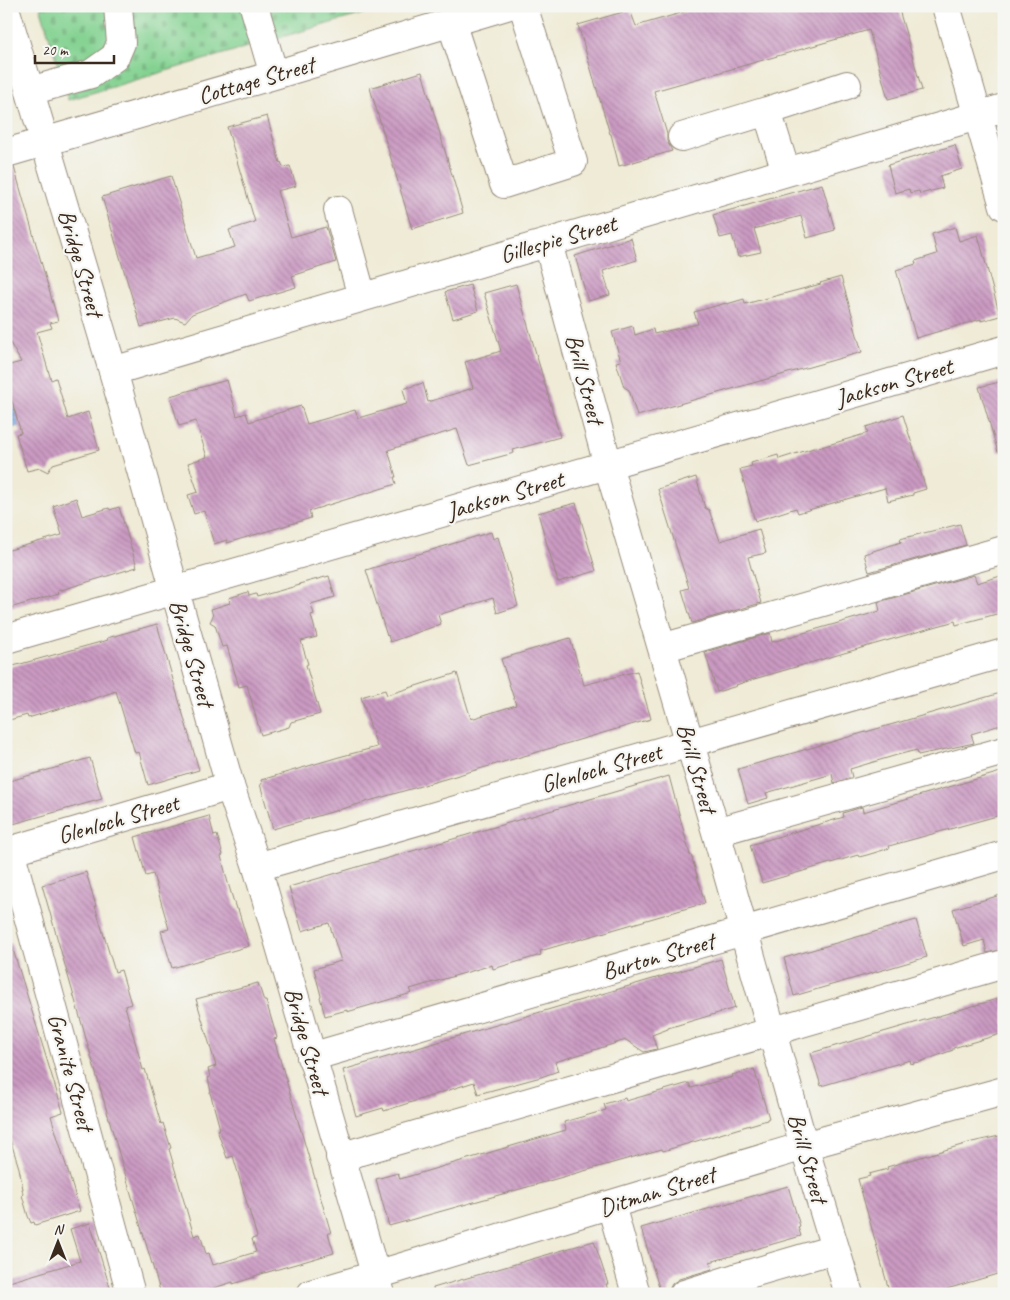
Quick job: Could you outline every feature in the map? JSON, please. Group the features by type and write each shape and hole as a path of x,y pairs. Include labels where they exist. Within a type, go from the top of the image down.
{"street":[{"path":"30,91 91,74 115,57 121,43 118,6"},
{"path":"254,6 274,75"},
{"name":"Cottage Street","path":"6,153 274,75 462,15 506,6"},
{"path":"462,15 504,184 573,162 523,6"},
{"path":"946,6 1004,206"},
{"name":"Bridge Street","path":"6,11 113,371 230,786 257,867 378,1285"},
{"path":"682,137 847,85"},
{"name":"Gillespie Street","path":"113,371 1004,108"},
{"path":"767,111 786,172"},
{"path":"338,210 362,298"},
{"name":"Brill Street","path":"548,242 608,465 716,832 804,1146 849,1294"},
{"name":"Jackson Street","path":"6,639 1004,350"},
{"path":"662,648 1004,550"},
{"name":"Glenloch Street","path":"257,867 1004,653"},
{"path":"716,832 1004,751"},
{"name":"Glenloch Street","path":"8,851 230,786"},
{"name":"Granite Street","path":"8,851 131,1294"},
{"name":"Burton Street","path":"311,1057 1004,855"},
{"path":"340,1157 1004,964"},
{"name":"Ditman Street","path":"311,1294 378,1285 610,1205 804,1146 1004,1091"},
{"path":"610,1205 636,1294"},
{"path":"684,1294 738,1286 835,1249"}],"green space":[{"path":"40,6 391,6 68,100"}],"water":[{"path":"14,407 24,424 6,430 6,408"}],"building":[{"path":"705,6 898,6 922,90 888,99 869,30 654,91 667,134 667,141 672,151 619,166 578,25 630,10 636,26"},
{"path":"422,72 463,213 412,229 370,88"},
{"path":"267,116 280,163 283,167 290,166 296,186 277,191 291,237 326,227 336,262 292,276 296,287 249,301 246,294 192,314 185,322 175,318 141,327 102,197 171,176 196,258 235,247 229,230 255,222 227,127"},
{"path":"955,145 962,169 940,176 943,188 920,194 919,191 910,193 909,189 895,193 888,165"},
{"path":"14,167 58,321 50,323 52,328 37,332 51,380 56,378 68,419 88,412 99,450 53,464 48,472 40,468 27,471 16,434 21,433 6,380 6,366 21,362 6,336 6,168"},
{"path":"822,184 835,230 807,238 801,216 754,229 761,252 738,257 732,235 720,238 713,215"},
{"path":"955,227 959,241 978,235 1000,316 981,321 981,319 916,338 896,270 916,264 915,261 937,254 932,234"},
{"path":"631,238 637,260 603,271 610,295 588,301 575,256"},
{"path":"841,277 862,352 637,416 629,390 624,387 616,362 621,361 612,332 633,326 635,335 653,329 654,334 698,324 694,312 744,299 745,304"},
{"path":"516,284 560,437 513,450 514,453 469,465 457,429 388,450 396,477 394,477 396,484 309,511 311,518 227,543 227,540 214,544 204,511 194,514 188,495 198,492 188,463 207,457 196,421 179,426 170,396 227,380 237,416 246,413 249,422 301,406 307,424 355,410 358,418 407,404 403,389 423,383 428,402 473,388 465,362 501,351 484,293"},
{"path":"470,285 478,311 453,319 445,292"},
{"path":"1004,381 1004,451 998,452 979,387"},
{"path":"903,415 926,489 913,493 913,495 888,501 885,488 798,513 796,508 755,521 740,469 752,466 751,463 778,455 779,459 868,433 866,427"},
{"path":"696,477 705,508 709,510 720,541 759,529 766,553 748,557 761,603 692,623 682,590 689,588 658,489"},
{"path":"76,498 82,516 119,507 137,567 58,591 59,594 6,609 6,551 62,535 53,506"},
{"path":"576,503 596,571 558,582 538,513"},
{"path":"960,524 966,545 869,572 864,554 901,542 900,539"},
{"path":"491,532 493,539 498,537 518,606 497,613 493,598 438,615 441,624 390,642 366,570"},
{"path":"974,575 977,583 1004,575 1004,612 956,625 955,621 754,679 717,692 705,652 770,633 772,642 880,611 878,602"},
{"path":"329,576 335,597 311,604 314,614 311,615 317,637 301,641 320,714 291,722 289,727 261,735 247,685 239,687 227,646 222,647 215,625 210,622 213,616 211,609 230,603 229,598 248,592 249,596 256,594 257,597"},
{"path":"157,624 199,770 148,785 139,752 135,753 116,691 28,718 27,715 6,721 6,668 108,640 107,638"},
{"path":"570,638 584,685 637,671 651,719 273,829 260,784 262,784 261,780 377,747 361,697 385,690 387,695 457,673 471,719 516,705 501,659"},
{"path":"1004,692 1004,724 971,734 974,743 918,755 917,750 897,755 850,769 852,777 834,783 832,774 766,793 768,798 748,804 738,769"},
{"path":"90,758 102,799 6,826 6,782"},
{"path":"1004,771 1004,814 889,846 890,848 867,855 859,857 858,855 762,883 750,845 844,817 843,813 862,807 863,812"},
{"path":"669,776 705,903 540,951 541,955 493,969 492,965 410,989 412,993 347,1012 347,1010 325,1016 314,969 341,961 329,923 302,931 289,887"},
{"path":"209,816 214,836 217,835 228,883 249,946 172,968 161,931 169,929 153,874 146,876 135,837"},
{"path":"86,872 115,972 121,970 131,1004 125,1006 143,1070 145,1069 161,1124 163,1123 171,1148 169,1149 194,1236 200,1234 206,1254 209,1253 213,1265 256,1252 252,1239 257,1237 233,1156 227,1158 217,1130 220,1129 208,1078 210,1077 208,1069 216,1066 196,999 258,983 264,1001 266,1001 277,1038 274,1039 331,1233 328,1233 334,1253 194,1294 161,1294 42,885"},
{"path":"1004,894 1004,949 987,953 984,940 964,946 953,909"},
{"path":"916,920 927,957 794,996 784,958"},
{"path":"6,943 11,943 63,1112 51,1116 80,1211 35,1225 34,1222 31,1223 28,1216 22,1195 23,1189 19,1168 6,1126"},
{"path":"721,959 735,1008 668,1028 652,1035 657,1049 644,1052 626,1040 555,1062 558,1071 541,1077 478,1094 474,1082 384,1111 383,1108 356,1116 343,1070"},
{"path":"1004,997 1004,1033 953,1048 953,1050 917,1063 911,1064 910,1060 821,1086 811,1053"},
{"path":"754,1069 769,1118 767,1120 663,1151 662,1149 389,1226 376,1179 398,1173 400,1179 566,1130 564,1122 606,1110 604,1104 625,1098 626,1101 689,1083 691,1088 733,1077 732,1075"},
{"path":"1004,1135 1004,1272 930,1294 890,1294 858,1179 888,1169 887,1167 972,1142"},
{"path":"788,1186 800,1226 798,1227 801,1236 710,1262 712,1269 679,1279 672,1284 669,1294 661,1294 641,1228"},
{"path":"90,1223 112,1294 6,1294 6,1283 80,1261 70,1229"},
{"path":"594,1241 608,1284 606,1284 609,1294 434,1294 433,1288"}]}
